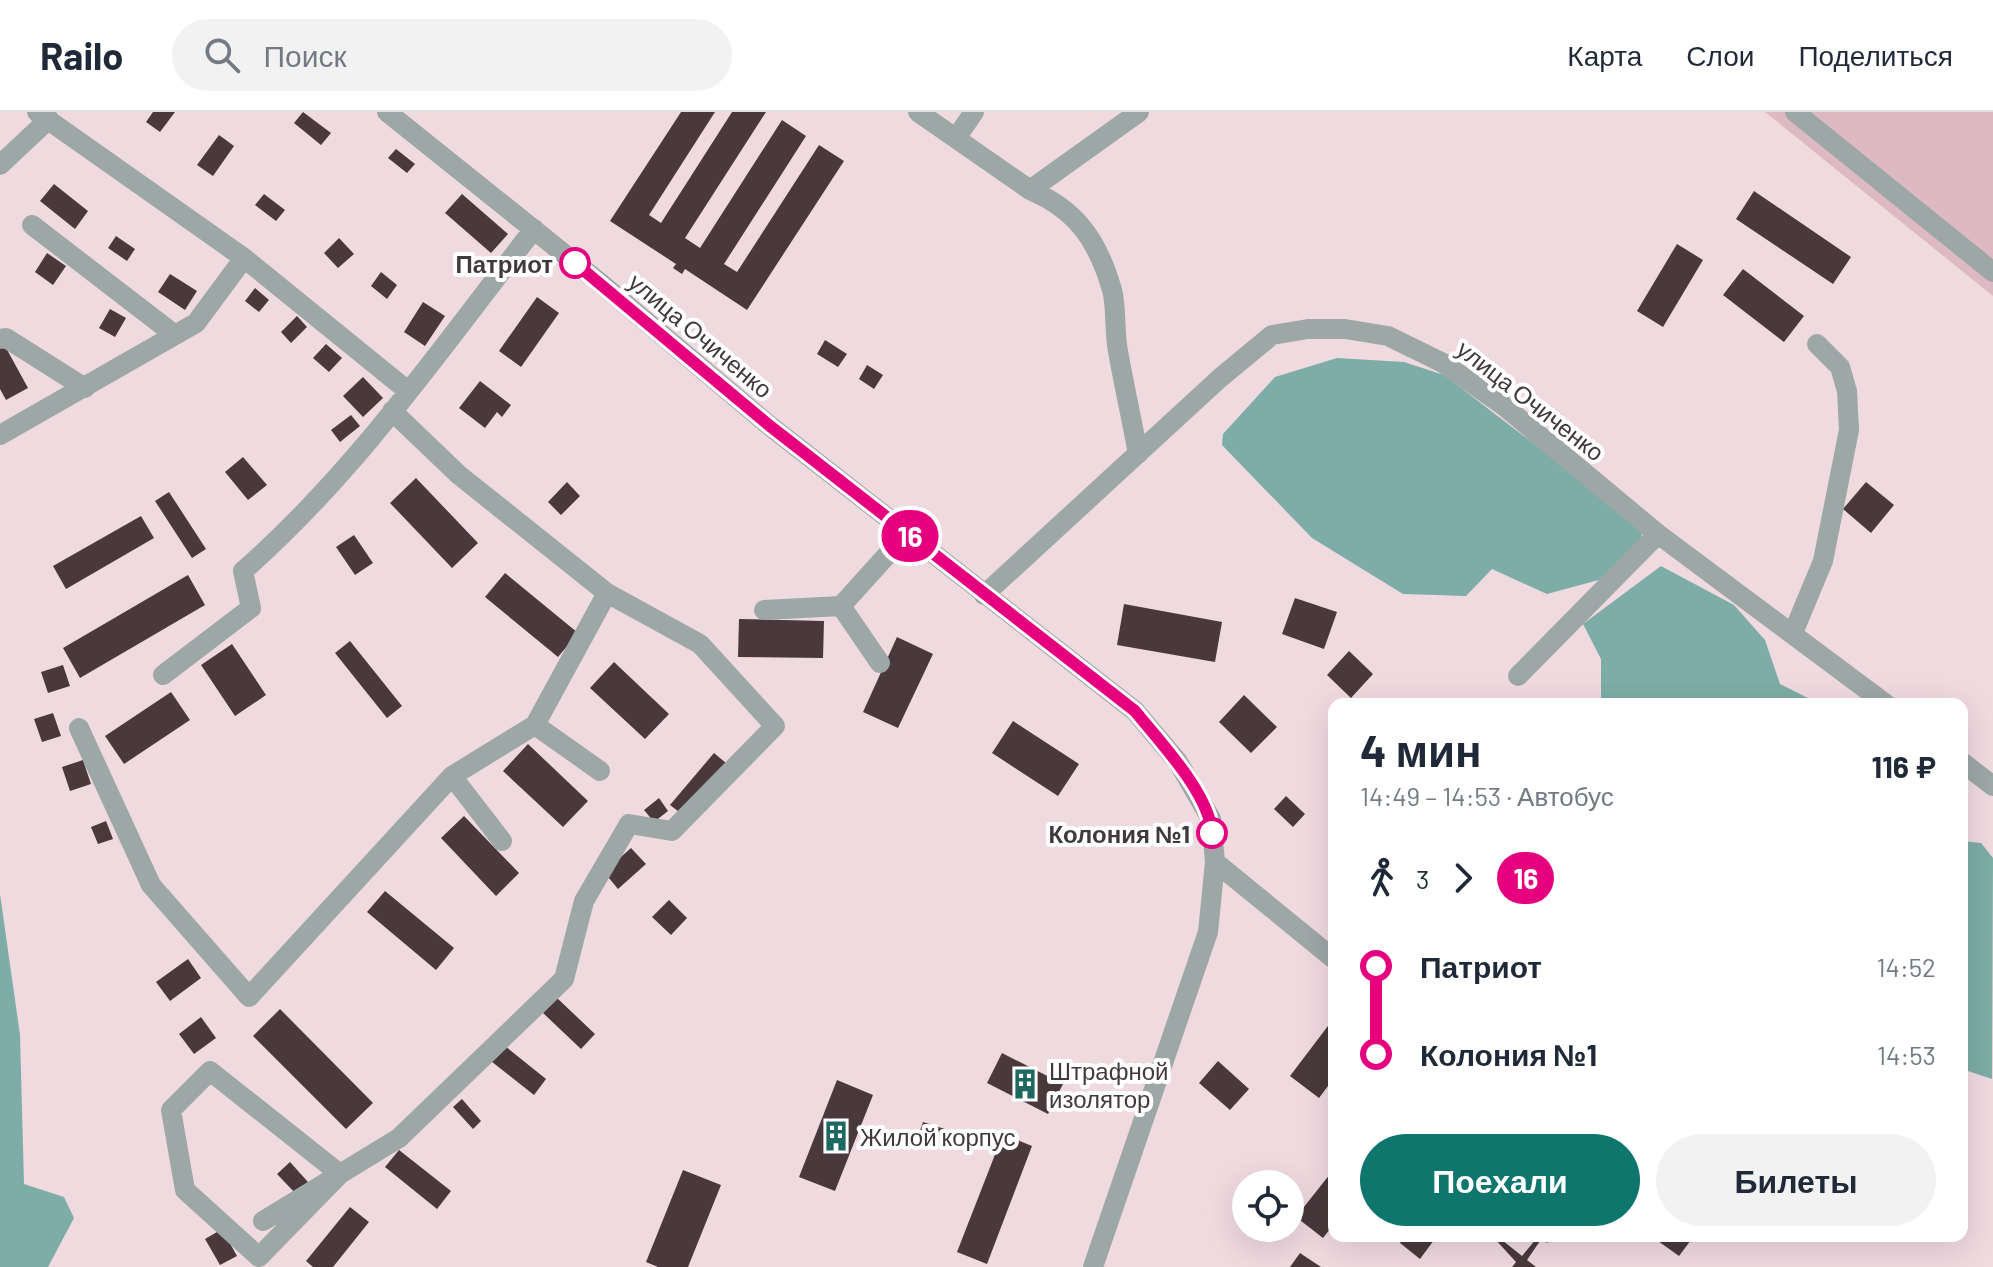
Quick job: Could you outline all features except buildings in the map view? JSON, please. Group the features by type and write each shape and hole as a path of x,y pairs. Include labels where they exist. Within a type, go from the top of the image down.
{"street":[{"name":"улица Очиченко","path":"387,112 534,229 770,426 1135,711 1178,762 1211,819 1215,862 1208,932 1093,1267"},
{"path":"918,112 1030,190 1051,199 1071,213 1090,236 1113,292 1117,347 1138,454"},
{"path":"956,138 974,112"},
{"path":"1030,190 1139,112"},
{"path":"1795,112 1993,272"},
{"path":"0,165 43,116 244,258 408,391"},
{"path":"32,225 175,335"},
{"path":"163,675 251,608 243,571 283,536 369,443 534,229"},
{"path":"0,435 196,323 244,258"},
{"name":"улица Очиченко","path":"984,595 1220,378 1272,335 1308,329 1345,329 1388,336 1443,363 1504,406 1658,534 1878,698"},
{"path":"0,339 6,338 85,388"},
{"path":"1793,633 1823,561 1849,430 1847,391 1840,367 1817,344"},
{"path":"263,1221 399,1138 564,979 584,901 629,824 672,831 775,726 700,644 607,593 459,475 392,411"},
{"path":"764,610 841,606 907,533"},
{"path":"1518,676 1658,534"},
{"path":"79,728 151,885 249,997 452,776 535,725 607,593"},
{"path":"841,606 880,663"},
{"path":"535,725 600,771"},
{"path":"1968,767 1993,786"},
{"path":"452,776 502,841"},
{"path":"1215,862 1328,954"},
{"path":"210,1071 340,1174 253,1262 185,1190 171,1110 210,1071"}],"shaded area":[{"path":"1765,112 1993,112 1993,296"},
{"path":"1337,358 1404,362 1444,375 1643,527 1640,546 1617,575 1547,594 1492,569 1466,596 1403,594 1312,538 1222,445 1223,434 1275,377"},
{"path":"1661,566 1734,605 1765,640 1780,684 1808,698 1601,698 1601,659 1583,624"},
{"path":"1968,842 1981,843 1993,858 1992,1079 1968,1071"},
{"path":"0,894 20,1035 24,1184 64,1197 74,1218 48,1267 0,1267"}],"bus line":[{"name":"16","path":"575,263 770,426 1135,711 1178,762 1211,819 1212,833"}],"place":[{"name":"Патриот","path":"575,263"},
{"name":"Колония №1","path":"1212,833"},
{"name":"Штрафной изолятор","path":"1025,1084"},
{"name":"Жилой корпус","path":"836,1136"}]}
